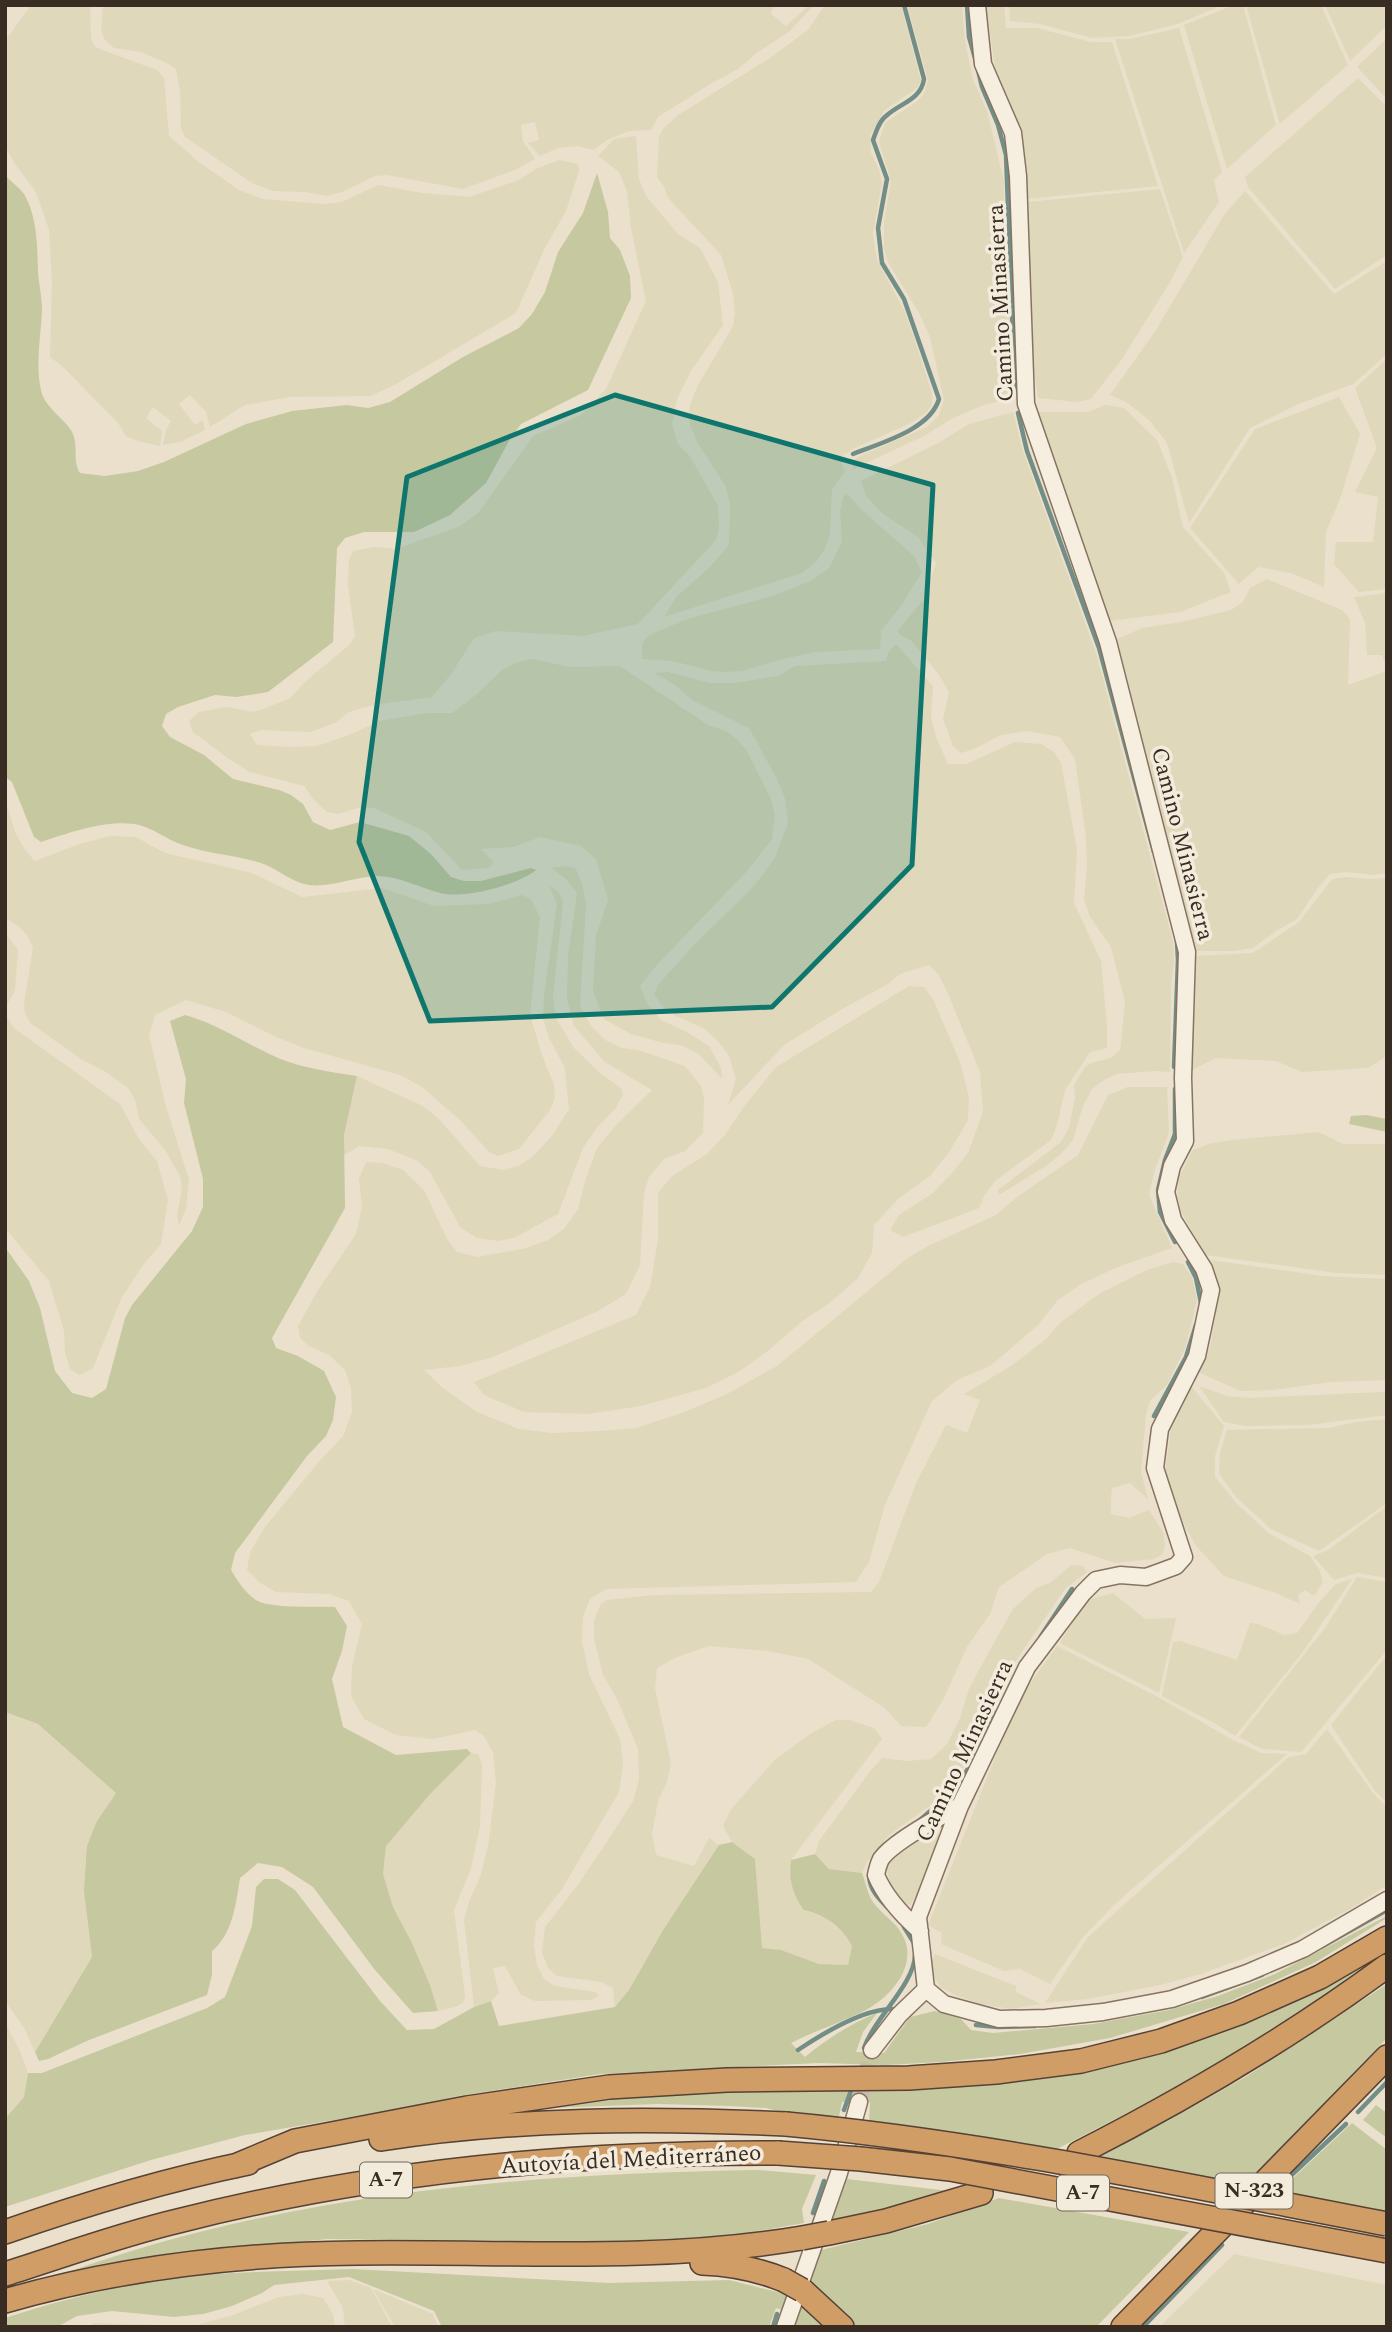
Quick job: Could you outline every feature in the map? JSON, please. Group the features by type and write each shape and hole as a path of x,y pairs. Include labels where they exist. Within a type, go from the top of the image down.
{"highway":[{"path":"235,2166 295,2141 467,2108 609,2087 727,2080 909,2078 996,2073 1081,2061 1161,2041 1239,2013 1320,1977 1387,1938"},
{"path":"1079,2153 1208,2084 1292,2032 1387,1966"},
{"name":"N-323","path":"1123,2327 1387,2057"},
{"name":"Autovía del Mediterráneo","path":"5,2232 150,2186 330,2147 474,2128 640,2119 786,2124 968,2146 1387,2224"},
{"name":"Autovía del Mediterráneo","path":"5,2274 176,2221 320,2190 463,2169 681,2153 778,2153 950,2169 1387,2251"},
{"path":"5,2301 93,2280 189,2264 281,2255 607,2255 685,2253 748,2247 886,2221 981,2193"},
{"path":"607,2255 641,2263 726,2263 757,2269 793,2285 842,2327"}],"street":[{"name":"Camino Minasierra","path":"926,1989 918,1917 960,1806 1027,1667 1083,1593 1096,1580 1119,1575 1146,1577 1176,1566 1184,1557 1155,1468 1160,1429 1197,1356 1211,1290 1199,1259 1173,1220 1166,1192 1172,1166 1185,1141 1183,1078 1187,952 1108,642 1026,404 1018,176 1013,133 983,64 978,5"},
{"path":"920,1931 907,1920 881,1888 876,1875 881,1860 889,1852 934,1819 960,1806"},
{"path":"872,2050 900,2015 926,1989 944,2004 999,2019 1046,2018 1102,2012 1172,1999 1247,1973 1303,1949 1387,1900"},
{"path":"785,2327 839,2174 859,2102"}],"highlighted area":[{"path":"615,395 933,485 912,865 772,1007 430,1021 359,842 407,477"}],"shaded area":[{"path":"31,5 90,5 91,38 95,47 157,70 164,78 169,136 200,163 239,190 263,199 323,204 342,202 378,185 422,193 469,197 519,180 536,169 559,160 578,164 579,171 566,211 544,250 516,313 398,383 371,396 290,397 245,405 210,427 206,412 190,395 179,404 195,425 203,420 205,430 180,442 163,445 171,421 153,407 146,418 162,431 160,446 126,436 118,423 50,357 52,281 49,230 36,192 5,146 5,41"},
{"path":"103,5 776,5 770,13 786,26 809,5 812,7 790,31 738,69 658,117 651,130 629,131 607,140 594,150 577,146 558,148 540,156 528,143 539,140 535,122 521,125 523,141 535,159 515,170 463,189 387,175 375,176 327,196 273,191 252,183 185,137 181,128 176,69 140,52 114,48 105,40 101,31"},
{"path":"825,5 901,5 921,81 917,88 885,110 870,135 871,153 882,183 873,233 877,260 906,314 932,393 932,405 913,422 839,458 845,471 832,489 830,534 817,561 802,573 664,617 677,596 709,568 729,545 730,504 726,487 697,442 690,425 689,408 697,387 733,326 735,312 733,293 721,255 668,198 657,177 659,137 663,129 678,115 770,58 808,30"},
{"path":"907,5 962,5 965,41 973,80 987,111 1004,182 1014,398 983,405 953,418 924,436 853,469 852,461 860,456 927,427 939,415 944,400 930,337 919,313 889,264 884,249 884,221 891,181 879,142 885,123 924,94 928,80"},
{"path":"986,5 1004,5 1006,28 1037,28 1091,42 1112,42 1158,186 1027,199 1022,133 996,74"},
{"path":"1009,5 1223,5 1158,29 1129,36 1092,38 1040,24 1010,21"},
{"path":"1234,5 1243,5 1276,125 1227,169 1184,25"},
{"path":"1246,5 1321,5 1348,65 1280,124"},
{"path":"1325,5 1387,5 1387,25 1350,61"},
{"path":"1179,28 1222,172 1214,180 1219,202 1184,253 1115,39 1130,39"},
{"path":"1387,38 1387,99 1357,67"},
{"path":"1358,78 1387,107 1387,255 1335,289 1248,187 1245,177"},
{"path":"636,136 639,179 646,196 678,234 700,248 718,282 723,325 691,371 677,399 672,424 678,444 690,456 718,506 719,527 716,540 638,624 583,636 496,631 474,638 452,673 432,697 373,705 349,712 335,723 310,732 261,730 250,734 257,745 317,746 379,721 427,713 452,713 502,670 517,662 532,659 570,667 620,666 708,725 726,731 747,751 771,799 775,815 772,839 748,870 640,986 647,1003 661,1020 709,1046 721,1068 722,1079 699,1054 681,1045 631,1034 604,1019 593,991 596,935 608,900 596,859 581,846 540,837 514,847 481,849 494,862 489,868 462,870 426,832 374,808 358,808 338,814 327,812 304,786 250,772 229,759 193,732 189,721 199,712 227,707 253,712 290,698 349,645 355,636 348,585 349,560 353,551 374,547 396,549 460,526 478,513 533,436 581,415 606,389 646,301 631,228 627,191 619,172 598,156 614,139"},
{"path":"1160,189 1183,257 1170,282 1122,359 1091,399 1077,402 1038,398 1034,369 1027,202"},
{"path":"1245,191 1334,294 1387,261 1387,354 1353,384 1296,405 1250,428 1189,523 1167,443 1149,420 1126,402 1110,395 1156,330 1224,215"},
{"path":"1387,359 1387,589 1359,592 1334,564 1336,542 1373,542 1378,497 1355,492 1377,448 1355,388"},
{"path":"1339,397 1360,434 1340,499 1326,532 1324,587 1291,573 1258,567 1239,584 1190,528 1255,429"},
{"path":"1105,405 1124,408 1157,440 1172,477 1183,527 1224,573 1231,592 1180,612 1110,621 1036,412 1088,412"},
{"path":"1013,412 1023,451 1096,653 1173,942 1174,960 1170,1072 1117,1074 1104,1080 1092,1089 1083,1106 1073,1140 1062,1153 999,1195 998,1190 1061,1142 1069,1128 1075,1098 1074,1085 1085,1067 1111,1058 1120,1050 1125,1002 1111,947 1090,917 1084,899 1086,838 1075,759 1060,737 1028,731 1001,735 961,753 953,746 943,719 949,692 911,640 897,631 924,599 936,563 918,537 883,514 866,496 861,481 940,442 969,424"},
{"path":"847,494 914,556 922,572 901,606 881,631 880,649 816,652 742,671 724,672 672,661 642,659 642,643 649,635 690,618 773,596 810,581 829,568 842,541 840,512 843,497"},
{"path":"1267,579 1342,610 1350,619 1348,685 1387,671 1387,873 1330,874 1297,919 1253,948 1194,951 1188,917 1115,640 1142,628 1231,610 1243,602 1250,588"},
{"path":"1387,593 1386,666 1382,655 1367,655 1365,623 1354,597"},
{"path":"896,644 933,686 931,716 936,737 948,764 966,764 1015,742 1041,744 1054,752 1061,763 1077,849 1074,903 1101,961 1107,1026 1107,1048 1090,1052 1065,1090 1051,1140 996,1180 979,1208 903,1237 890,1230 899,1215 933,1193 952,1173 968,1153 983,1112 980,1072 946,989 938,974 929,965 900,974 888,984 784,1045 728,1105 736,1079 729,1056 705,1029 674,1015 661,1005 654,994 658,985 689,950 754,886 775,858 788,823 785,799 777,779 749,728 692,700 674,684 654,673 668,672 710,683 735,683 778,676 795,666 886,661 889,651"},
{"path":"5,799 15,832 35,861 109,836 136,837 165,853 252,873 302,897 382,888 434,906 488,904 522,895 531,899 540,917 530,1015 554,1085 555,1097 550,1110 519,1149 498,1156 489,1152 460,1120 422,1087 400,1075 304,1048 226,1012 186,1000 155,1015 149,1035 165,1103 189,1180 186,1209 179,1226 177,1215 182,1189 180,1176 165,1150 139,1119 135,1100 128,1088 30,1023 25,1013 24,1003 33,948 20,927 5,918"},
{"path":"568,866 576,869 586,903 580,1005 591,1026 605,1040 621,1048 638,1050 685,1066 701,1086 704,1099 703,1133 685,1151 664,1159 649,1177 644,1193 640,1265 626,1294 598,1311 493,1357 460,1366 424,1370 443,1388 477,1412 519,1429 552,1433 601,1431 636,1428 725,1395 777,1366 909,1257 996,1215 1017,1197 1078,1155 1108,1095 1128,1087 1167,1087 1169,1133 1155,1169 1149,1195 1172,1248 1083,1283 1058,1300 1037,1326 990,1366 957,1380 932,1401 885,1505 869,1562 856,1582 606,1589 590,1599 583,1616 582,1641 589,1674 620,1739 623,1763 619,1792 562,1889 536,1922 534,1945 537,1965 544,1979 555,1986 596,1992 599,1996 591,2000 535,2001 521,1995 505,1966 493,1968 499,1993 491,2001 474,2007 464,1920 488,1847 496,1783 493,1753 484,1736 475,1730 433,1739 396,1735 364,1719 351,1696 352,1666 362,1624 349,1601 329,1594 276,1592 260,1583 247,1570 250,1552 265,1527 343,1436 352,1412 351,1388 345,1370 329,1355 309,1346 300,1338 298,1326 318,1290 356,1234 362,1206 359,1179 366,1162 383,1163 403,1170 424,1190 447,1239 457,1252 477,1257 523,1249 548,1240 564,1229 578,1209 597,1148 652,1090 605,1062 574,1026 567,999 568,956 577,893 566,879 551,868"},
{"path":"1387,878 1387,1056 1368,1068 1302,1072 1276,1061 1215,1058 1191,1071 1192,956 1253,953 1299,922 1332,879"},
{"path":"549,885 559,893 563,902 553,997 556,1018 574,1048 600,1073 621,1088 623,1094 616,1108 583,1148 558,1214 516,1237 499,1241 477,1238 460,1227 430,1172 418,1161 388,1149 360,1146 344,1155 344,1135 357,1076 423,1106 439,1119 480,1166 504,1170 518,1166 531,1158 552,1136 569,1109 565,1068 549,1038 543,1019 557,904"},
{"path":"5,932 18,950 15,990 5,1009"},
{"path":"909,986 924,987 933,999 960,1062 969,1097 968,1120 950,1151 930,1176 898,1199 874,1225 872,1253 858,1278 831,1302 801,1322 740,1371 706,1388 641,1406 588,1414 524,1412 484,1395 474,1382 636,1315 650,1287 658,1240 658,1193 672,1176 707,1154 725,1135 776,1067"},
{"path":"5,1014 14,1028 120,1104 139,1139 157,1161 168,1200 161,1244 122,1297 93,1368 79,1375 70,1369 65,1352 64,1331 49,1281 5,1228"},
{"path":"1319,1132 1343,1144 1387,1144 1387,1275 1336,1273 1206,1255 1180,1210 1177,1196 1179,1178 1192,1151 1208,1144 1232,1140"},
{"path":"1210,1260 1323,1276 1387,1279 1387,1380 1331,1382 1273,1390 1240,1391 1198,1372 1210,1348 1216,1312 1217,1279"},
{"path":"1173,1262 1183,1264 1192,1277 1197,1300 1186,1346 1167,1385 1150,1401 1146,1414 1141,1472 1148,1499 1130,1483 1112,1488 1111,1499 1111,1514 1129,1518 1149,1510 1163,1532 1163,1554 1154,1559 1115,1563 1070,1548 1047,1554 999,1587 990,1614 967,1647 943,1700 926,1727 901,1726 885,1708 808,1659 768,1651 709,1646 677,1657 657,1668 655,1688 671,1763 667,1782 658,1801 652,1834 656,1855 694,1866 709,1838 719,1845 663,1930 629,1990 615,2008 613,1988 601,1982 557,1976 548,1968 542,1952 545,1927 612,1834 633,1801 639,1780 638,1749 617,1699 603,1675 594,1639 594,1620 601,1604 607,1600 655,1595 871,1592 879,1582 916,1483 946,1425 967,1433 980,1400 964,1394 1011,1366 1046,1339 1061,1322 1099,1294 1147,1270"},
{"path":"1190,1385 1224,1426 1215,1456 1215,1477 1237,1504 1270,1534 1310,1556 1320,1571 1323,1582 1314,1596 1305,1590 1298,1595 1300,1604 1224,1576 1196,1546 1181,1519 1165,1472 1171,1429"},
{"path":"1199,1386 1227,1396 1248,1398 1382,1392 1387,1393 1387,1415 1308,1425 1245,1426 1224,1422"},
{"path":"1387,1419 1387,1503 1319,1551 1271,1529 1236,1497 1219,1473 1220,1453 1227,1430 1328,1428"},
{"path":"1387,1506 1387,1578 1357,1573 1334,1580 1313,1556 1328,1550"},
{"path":"1071,1565 1083,1566 1087,1572 1065,1589 1013,1665 956,1781 939,1799 889,1835 867,1862 862,1873 829,1869 815,1854 819,1841 871,1770 882,1758 907,1761 931,1759 947,1744 960,1718 969,1689 1013,1609 1036,1588 1050,1583"},
{"path":"1357,1577 1387,1582 1387,1650 1301,1752 1262,1749 1239,1737 1325,1628"},
{"path":"1352,1579 1302,1653 1235,1736 1162,1696 1173,1642 1180,1641 1237,1660 1250,1623 1284,1635 1297,1633 1336,1584"},
{"path":"1113,1593 1145,1619 1176,1618 1159,1693 1060,1643 1079,1611 1091,1599"},
{"path":"1057,1646 1156,1696 1233,1740 1261,1753 1287,1754 1115,1904 1083,1937 1050,1984 1020,1969 1004,1971 941,1944 942,1933 928,1925 1023,1693"},
{"path":"1387,1655 1387,1803 1375,1791 1331,1725"},
{"path":"5,1712 38,1724 116,1793 97,1821 84,1891 92,1957 35,2052 24,2028 5,2001"},
{"path":"836,1720 849,1720 874,1728 882,1739 791,1860 789,1872 818,1912 848,1937 853,1946 848,1965 819,1964 781,1950 761,1948 755,1859 732,1842 723,1826 731,1809 776,1759 810,1734"},
{"path":"1327,1729 1387,1808 1387,1885 1352,1908 1284,1944 1201,1974 1088,1999 1045,2003 1088,1937 1289,1757 1306,1754"},
{"path":"471,1753 478,1754 482,1765 480,1826 471,1868 454,1910 465,1996 463,2003 438,2011 412,1943 393,1907 383,1874 386,1846 431,1792"},
{"path":"931,1831 940,1834 917,1894 910,1905 905,1904 890,1885 887,1869 890,1862"},
{"path":"935,1954 1016,1986 1016,1992 1041,2004 1011,2009 980,2004 955,1995 940,1987 933,1974 931,1963"},
{"path":"5,2022 28,2073 24,2097 5,2120"},
{"path":"1234,2254 1387,2285 1387,2327 1159,2327"},
{"path":"349,2280 371,2288 392,2327 345,2327 343,2308 327,2281"},
{"path":"373,2289 433,2314 438,2327 395,2327"},
{"path":"303,2294 323,2298 333,2314 335,2327 87,2327 95,2323 194,2326 233,2315 279,2297"}],"green space":[{"path":"597,173 608,212 610,238 620,250 630,276 631,298 588,390 521,424 486,483 450,515 414,532 364,532 345,538 337,548 333,642 268,692 236,697 215,695 178,707 166,714 162,726 170,737 204,755 233,779 291,795 303,804 313,822 330,830 360,822 409,836 431,854 451,877 464,881 481,881 531,868 536,870 503,886 462,894 440,893 394,878 378,876 326,885 309,885 261,863 193,848 147,827 134,824 99,826 41,842 34,837 12,782 5,777 5,175 24,194 34,223 42,305 38,370 43,396 72,432 80,473 105,476 138,471 164,462 246,424 292,411 347,405 368,408 390,402 463,357 519,328 532,314 545,292 558,252 583,213"},
{"path":"185,1015 287,1061 357,1076 344,1135 345,1208 272,1338 276,1348 298,1356 324,1371 336,1397 333,1420 326,1436 307,1456 235,1553 231,1570 248,1594 263,1603 335,1607 347,1626 332,1679 343,1727 396,1755 467,1749 471,1753 431,1793 386,1846 383,1874 393,1907 412,1943 438,2011 413,2013 375,1970 313,1887 282,1867 258,1863 240,1878 229,1927 212,1951 212,1975 207,1995 39,2061 35,2052 92,1957 84,1891 87,1846 97,1821 116,1793 38,1724 5,1712 5,1247 29,1281 40,1308 55,1371 72,1393 92,1398 106,1389 125,1318 132,1305 192,1231 203,1207 203,1179 184,1103 186,1079 170,1021"},
{"path":"1366,1115 1387,1119 1387,1132 1349,1124 1351,1116"},
{"path":"732,1842 755,1859 762,1948 781,1950 819,1964 848,1965 852,1946 848,1940 825,1918 804,1910 792,1886 791,1860 815,1854 829,1869 862,1873 871,1899 900,1931 907,1947 905,1968 900,1979 885,1997 866,2010 791,2043 805,2057 840,2032 877,2013 863,2032 856,2052 884,2053 910,2017 935,2011 961,2019 971,2030 993,2033 1093,2024 1169,2010 1218,1996 1275,1974 1387,1918 1316,1962 1224,2004 1110,2038 1020,2054 941,2062 885,2065 818,2063 600,2074 458,2096 410,2107 245,2135 151,2160 5,2207 5,2119 24,2097 28,2073 42,2073 207,2008 225,1997 252,1926 256,1887 264,1879 278,1879 295,1890 380,2001 407,2030 434,2029 474,2007 491,2001 499,2026 615,2007 629,1990 663,1930 719,1845"},
{"path":"1383,1953 1353,1977 1264,2036 1185,2083 1053,2151 869,2122 870,2102 842,2102 838,2121 766,2108 730,2106 658,2104 523,2109 640,2093 957,2087 1069,2073 1178,2047 1249,2022"},
{"path":"1387,1984 1387,2038 1242,2189 1091,2159 1168,2121 1247,2076"},
{"path":"1376,2105 1387,2113 1387,2138 1363,2120"},
{"path":"1352,2123 1387,2150 1387,2216 1276,2194"},
{"path":"758,2170 816,2175 802,2209 804,2223 719,2238 651,2242 327,2239 199,2252 60,2275 145,2247 231,2225 404,2193 580,2177"},
{"path":"847,2179 958,2192 822,2227"},
{"path":"999,2198 1189,2232 1096,2327 857,2327 846,2313 807,2281 821,2250 928,2224"},
{"path":"352,2269 609,2283 729,2280 789,2295 782,2310 776,2308 769,2327 442,2327 434,2311 349,2277 274,2285 232,2306 203,2314 174,2317 112,2311 77,2316 57,2327 5,2327 5,2318 29,2310 153,2281 221,2274"},
{"path":"799,2301 829,2327 791,2327"}],"waterway":[{"path":"853,454 915,427 934,410 939,399 904,299 882,263 878,228 887,179 873,140 884,118 914,97 924,79 904,5"},
{"path":"967,5 969,37 976,62"},
{"path":"978,70 1006,155 1015,390"},
{"path":"1018,413 1027,451 1099,648 1154,852"},
{"path":"1174,1067 1177,942"},
{"path":"1175,1089 1175,1134 1158,1190 1160,1212 1175,1242"},
{"path":"1188,1262 1196,1278 1201,1303"},
{"path":"1154,1416 1186,1357 1196,1325"},
{"path":"1041,1636 1072,1589"},
{"path":"920,1820 959,1786 996,1713"},
{"path":"869,1876 873,1890 887,1907"},
{"path":"1321,1947 1387,1910"},
{"path":"904,1927 914,1943"},
{"path":"864,2048 869,2036 908,1978 915,1955"},
{"path":"1202,1997 1262,1975"},
{"path":"798,2050 856,2018 892,2009"},
{"path":"976,2025 1035,2026"},
{"path":"1358,2112 1387,2082"},
{"path":"844,2110 852,2088"},
{"path":"1283,2183 1346,2124"},
{"path":"813,2213 824,2181"},
{"path":"1143,2327 1222,2245"},
{"path":"773,2327 777,2314"}],"tunnel":[{"path":"859,2102 872,2050"}]}
